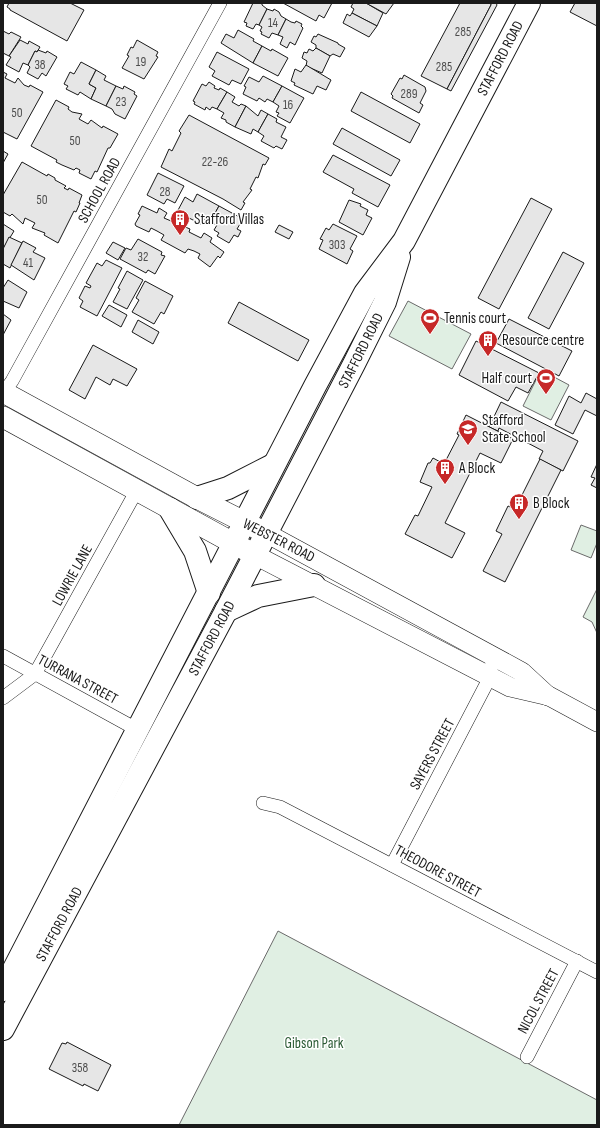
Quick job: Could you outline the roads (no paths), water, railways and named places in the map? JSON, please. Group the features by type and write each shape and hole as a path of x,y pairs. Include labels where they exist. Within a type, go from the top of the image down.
{"highway":[{"name":"STAFFORD ROAD","path":"3,990 210,592 273,465 365,293 404,241 529,3"},
{"name":"STAFFORD ROAD","path":"3,1029 226,611 385,302 404,241"},
{"path":"197,498 228,488 273,465"},
{"path":"170,509 195,551 210,592"},
{"path":"226,611 263,594 314,584"}],"main road":[{"name":"WEBSTER ROAD","path":"4,392 197,498 266,533 493,655 522,672 549,696 597,722"},
{"name":"WEBSTER ROAD","path":"3,417 234,544 314,584 490,677 510,687 549,696"}],"street":[{"name":"SCHOOL ROAD","path":"4,392 12,382 220,3"},
{"name":"LOWRIE LANE","path":"35,674 136,490"},
{"name":"SAYERS STREET","path":"392,864 490,677 493,655"},
{"name":"TURRANA STREET","path":"3,656 138,730"},
{"path":"3,698 35,674"},
{"name":"THEODORE STREET","path":"263,803 280,807 597,972"},
{"name":"NICOL STREET","path":"527,1057 578,961"}],"place":[{"name":"Stafford Villas","path":"180,236"},
{"name":"Tennis court","path":"430,335"},
{"name":"Resource centre","path":"488,357"},
{"name":"Half court","path":"546,395"},
{"name":"Stafford State School","path":"468,446"},
{"name":"A Block","path":"445,485"},
{"name":"B Block","path":"519,520"}],"park label":[{"name":"Gibson Park","path":"314,1043"}]}
